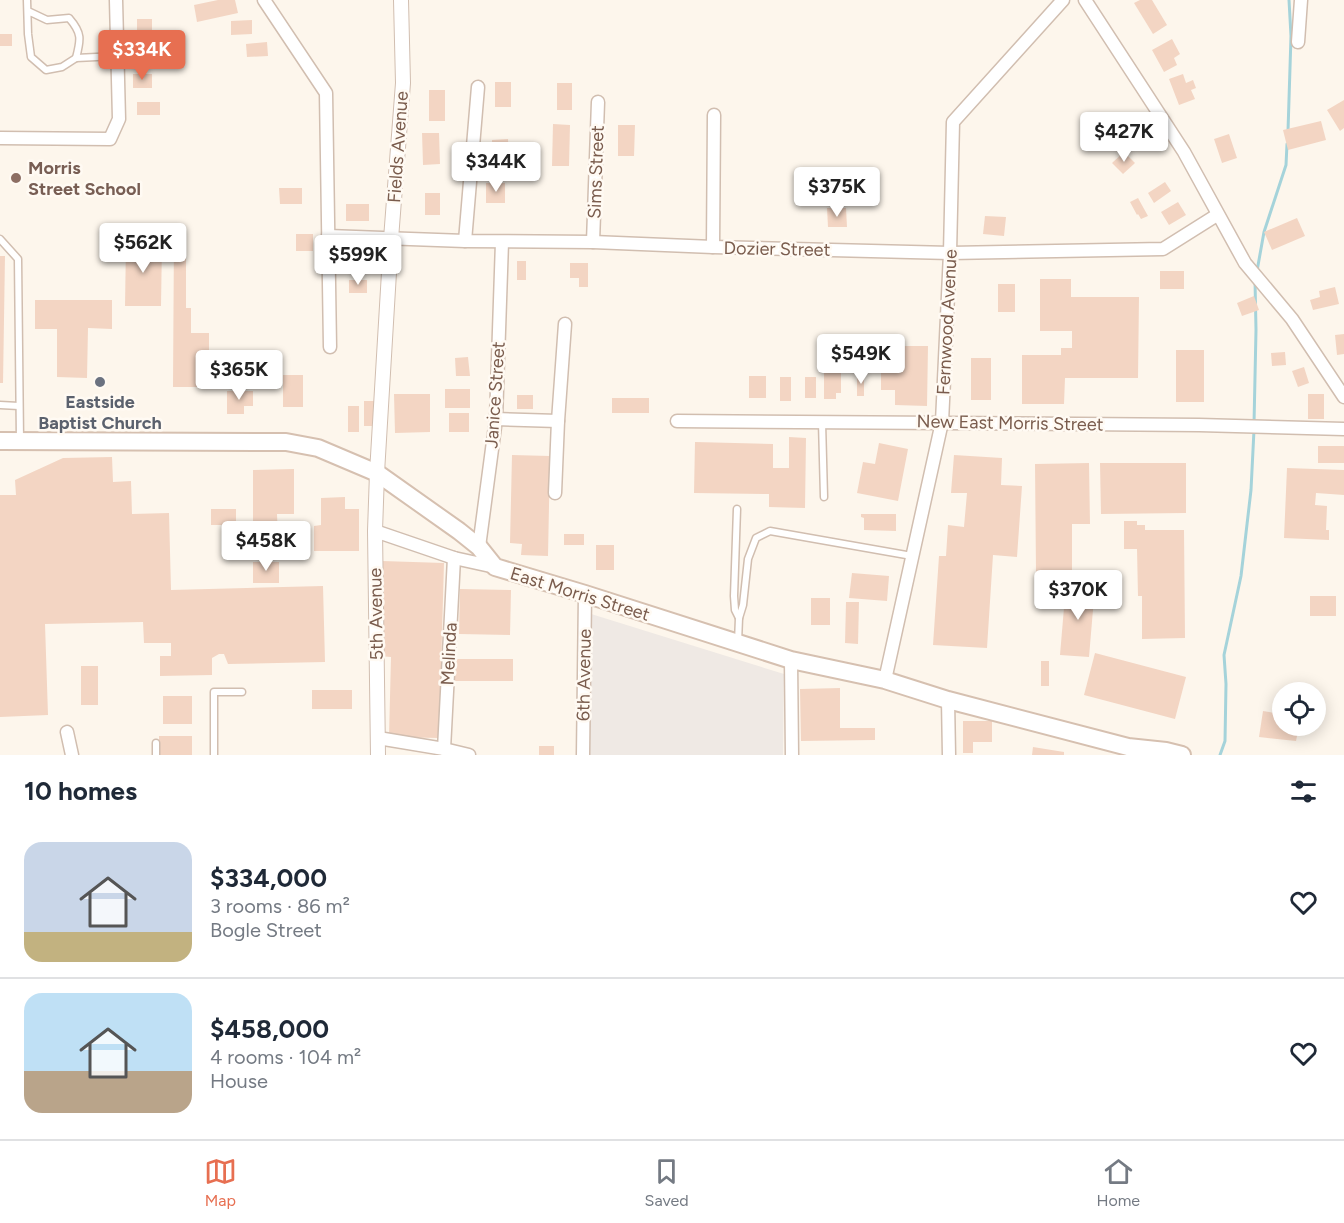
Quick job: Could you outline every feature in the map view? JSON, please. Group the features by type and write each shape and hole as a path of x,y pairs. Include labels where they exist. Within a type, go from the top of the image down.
{"main road":[{"name":"East Morris Street","path":"0,441 286,442 318,448 377,473 459,531 479,547 495,567 791,660 885,680 1128,751 1166,751 1182,755"}],"street":[{"path":"0,138 110,139 119,119 116,0"},
{"path":"264,0 326,93 330,347"},
{"name":"Fields Avenue","path":"377,473 403,83 401,0"},
{"name":"Fernwood Avenue","path":"885,680 942,422 950,253 953,122 1063,0"},
{"path":"1085,0 1184,152 1245,263 1292,319 1344,397"},
{"path":"1298,42 1301,0"},
{"path":"465,242 478,87"},
{"name":"Sims Street","path":"593,242 598,102"},
{"path":"713,247 714,115"},
{"name":"Dozier Street","path":"328,236 465,242 593,242 950,253 1163,249 1217,215"},
{"name":"Janice Street","path":"479,547 496,419 502,242"},
{"path":"555,494 565,324"},
{"path":"496,419 558,421"},
{"name":"New East Morris Street","path":"677,421 1199,425 1344,429"},
{"name":"5th Avenue","path":"377,473 375,531 378,755"},
{"path":"375,531 454,558 495,567"},
{"name":"Melinda","path":"444,749 454,558"},
{"name":"6th Avenue","path":"583,755 585,594"},
{"path":"791,660 792,755"},
{"path":"948,700 949,755"},
{"path":"67,732 72,755"},
{"path":"378,738 469,755"}],"lane":[{"path":"27,0 30,57 46,70 63,67 76,58 117,56"},
{"path":"28,11 47,20 69,18 76,27 81,41 76,58"},
{"path":"0,239 18,259 20,441"},
{"path":"0,405 19,406"},
{"path":"822,422 824,497"},
{"path":"737,509 734,596 735,610 739,618"},
{"path":"738,643 739,618 743,605 748,559 756,537 770,531 912,556"},
{"path":"214,755 214,692 242,692"},
{"path":"156,742 156,755"}],"shaded area":[{"path":"588,613 784,674 783,755 588,755"}],"building":[{"path":"218,0 235,0 238,13 197,22 194,5"},
{"path":"1140,0 1152,0 1167,25 1153,34 1134,3"},
{"path":"137,19 152,19 152,35 137,35"},
{"path":"252,20 252,34 231,35 231,21"},
{"path":"0,34 12,34 12,46 0,46"},
{"path":"1172,39 1180,54 1174,58 1177,65 1164,72 1152,50"},
{"path":"267,42 268,56 247,57 246,44"},
{"path":"133,74 152,74 152,88 133,88"},
{"path":"1183,74 1186,83 1193,80 1196,88 1191,90 1195,99 1179,105 1169,79"},
{"path":"495,82 511,82 511,107 495,107"},
{"path":"557,83 572,83 572,110 557,110"},
{"path":"429,90 445,90 445,121 429,121"},
{"path":"1344,100 1344,128 1340,131 1327,110"},
{"path":"137,102 160,102 160,115 137,115"},
{"path":"1114,121 1124,136 1101,150 1087,128 1097,122 1102,129"},
{"path":"1321,121 1326,140 1288,150 1283,130"},
{"path":"553,124 570,125 569,166 552,166"},
{"path":"618,125 635,125 634,156 618,156"},
{"path":"422,133 439,133 440,164 423,165"},
{"path":"1229,134 1237,158 1222,163 1214,139"},
{"path":"508,139 509,163 493,164 492,140"},
{"path":"1124,152 1135,163 1123,174 1112,163"},
{"path":"1165,182 1171,191 1154,203 1148,193"},
{"path":"486,183 505,183 505,203 486,203"},
{"path":"279,188 302,188 302,204 280,204"},
{"path":"425,193 440,193 440,215 425,215"},
{"path":"1138,198 1148,216 1141,219 1130,202"},
{"path":"1178,202 1186,215 1169,225 1161,212"},
{"path":"346,204 369,204 369,221 346,221"},
{"path":"827,208 846,208 847,227 828,227"},
{"path":"985,216 1006,217 1004,236 983,234"},
{"path":"1297,218 1305,236 1272,250 1264,232"},
{"path":"174,233 186,233 186,308 191,308 191,333 209,333 209,387 173,387"},
{"path":"296,234 313,234 313,251 296,251"},
{"path":"126,242 162,243 161,306 125,306"},
{"path":"345,253 365,253 365,272 345,272"},
{"path":"0,256 5,256 3,383 0,383"},
{"path":"517,261 526,261 526,280 517,280"},
{"path":"570,263 588,263 588,287 579,287 579,278 570,278"},
{"path":"1160,271 1184,271 1184,289 1160,289"},
{"path":"1040,279 1071,279 1071,297 1139,297 1138,378 1065,378 1064,404 1022,404 1022,355 1061,355 1061,348 1072,348 1072,331 1040,331"},
{"path":"349,280 367,280 367,293 349,293"},
{"path":"998,284 1015,284 1015,312 998,312"},
{"path":"1335,287 1339,304 1313,310 1310,300 1320,297 1319,291"},
{"path":"1254,296 1259,310 1242,316 1237,303"},
{"path":"35,300 112,300 112,329 88,328 87,378 57,377 57,329 35,329"},
{"path":"1344,334 1344,354 1337,355 1335,335"},
{"path":"900,346 928,346 927,406 895,405 895,390 881,390 881,370 899,371"},
{"path":"1176,350 1204,350 1204,402 1176,402"},
{"path":"1285,352 1286,365 1272,366 1271,353"},
{"path":"468,357 470,376 456,376 455,358"},
{"path":"971,358 991,358 991,400 971,400"},
{"path":"1304,367 1309,383 1298,387 1292,371"},
{"path":"824,371 841,371 841,393 836,393 836,399 824,399"},
{"path":"857,374 864,374 864,396 857,396"},
{"path":"283,375 303,375 303,407 283,407"},
{"path":"749,376 766,376 766,398 749,398"},
{"path":"780,377 791,377 791,401 780,401"},
{"path":"805,377 816,377 816,398 805,398"},
{"path":"445,389 470,389 470,408 445,408"},
{"path":"227,391 253,391 253,406 244,406 244,414 227,414"},
{"path":"394,394 430,394 430,432 395,433"},
{"path":"1308,394 1324,394 1324,419 1308,419"},
{"path":"517,395 533,395 533,409 517,409"},
{"path":"612,398 649,398 649,413 612,413"},
{"path":"364,401 382,401 382,426 364,426"},
{"path":"348,406 359,406 359,432 348,432"},
{"path":"449,413 469,413 469,432 449,432"},
{"path":"789,437 806,438 805,508 769,507 769,494 694,493 695,442 773,444 773,468 789,468"},
{"path":"879,443 908,449 898,501 857,493 863,462 875,464"},
{"path":"1318,446 1344,446 1344,463 1318,463"},
{"path":"512,455 550,456 548,556 521,555 522,544 510,543"},
{"path":"954,455 1002,458 1001,485 1022,486 1017,557 993,555 987,648 933,645 939,556 946,556 948,525 964,527 967,493 951,493"},
{"path":"112,457 113,482 131,481 132,514 169,513 171,590 323,586 325,662 228,664 224,654 219,654 212,658 212,675 160,676 160,656 171,656 171,643 144,643 143,622 45,624 48,715 0,717 0,495 16,495 15,480 63,458"},
{"path":"1089,463 1090,524 1072,524 1072,572 1036,572 1035,464"},
{"path":"1100,463 1186,463 1186,513 1101,514"},
{"path":"1287,468 1344,470 1344,495 1316,493 1315,505 1327,506 1326,530 1329,530 1329,540 1284,538"},
{"path":"294,469 294,514 277,514 278,538 253,538 253,470"},
{"path":"345,497 345,509 359,509 359,551 314,551 314,526 321,525 321,498"},
{"path":"211,509 236,509 236,525 211,525"},
{"path":"861,514 896,514 896,531 864,530 864,518"},
{"path":"1124,521 1137,521 1137,525 1145,525 1145,530 1184,530 1185,638 1142,639 1142,596 1138,596 1137,549 1124,549"},
{"path":"564,534 584,534 584,545 564,545"},
{"path":"596,545 614,545 614,570 596,570"},
{"path":"382,561 444,563 439,738 389,737 391,657 379,656"},
{"path":"253,562 279,562 279,583 253,583"},
{"path":"852,573 889,576 887,601 849,598"},
{"path":"1066,584 1095,586 1089,657 1060,655"},
{"path":"460,589 511,590 510,635 459,634"},
{"path":"1310,596 1336,596 1336,616 1310,616"},
{"path":"811,598 830,598 830,625 811,625"},
{"path":"846,602 859,602 858,644 845,643"},
{"path":"1095,653 1186,677 1175,719 1084,695"},
{"path":"454,659 513,659 513,681 454,681"},
{"path":"1041,661 1049,661 1049,686 1041,686"},
{"path":"81,666 98,666 98,705 81,705"},
{"path":"840,688 840,728 875,728 875,740 801,741 800,689"},
{"path":"312,690 352,690 352,709 312,709"},
{"path":"163,696 192,696 192,724 163,724"},
{"path":"1263,711 1272,713 1272,736 1297,736 1296,741 1259,737"},
{"path":"963,721 992,721 992,742 973,742 973,753 963,753"},
{"path":"159,736 192,736 192,755 159,755"},
{"path":"539,746 554,746 554,755 539,755"},
{"path":"1033,747 1064,752 1064,755 1032,755"}],"waterway":[{"path":"1288,131 1291,36 1289,0"},
{"path":"1257,271 1264,232 1286,165 1287,144"},
{"path":"1254,424 1255,280"},
{"path":"1220,755 1225,741 1224,655 1241,576 1251,490 1254,430"}],"place":[{"name":"Morris Street School","path":"16,178"},
{"name":"Eastside Baptist Church","path":"100,382"}]}
